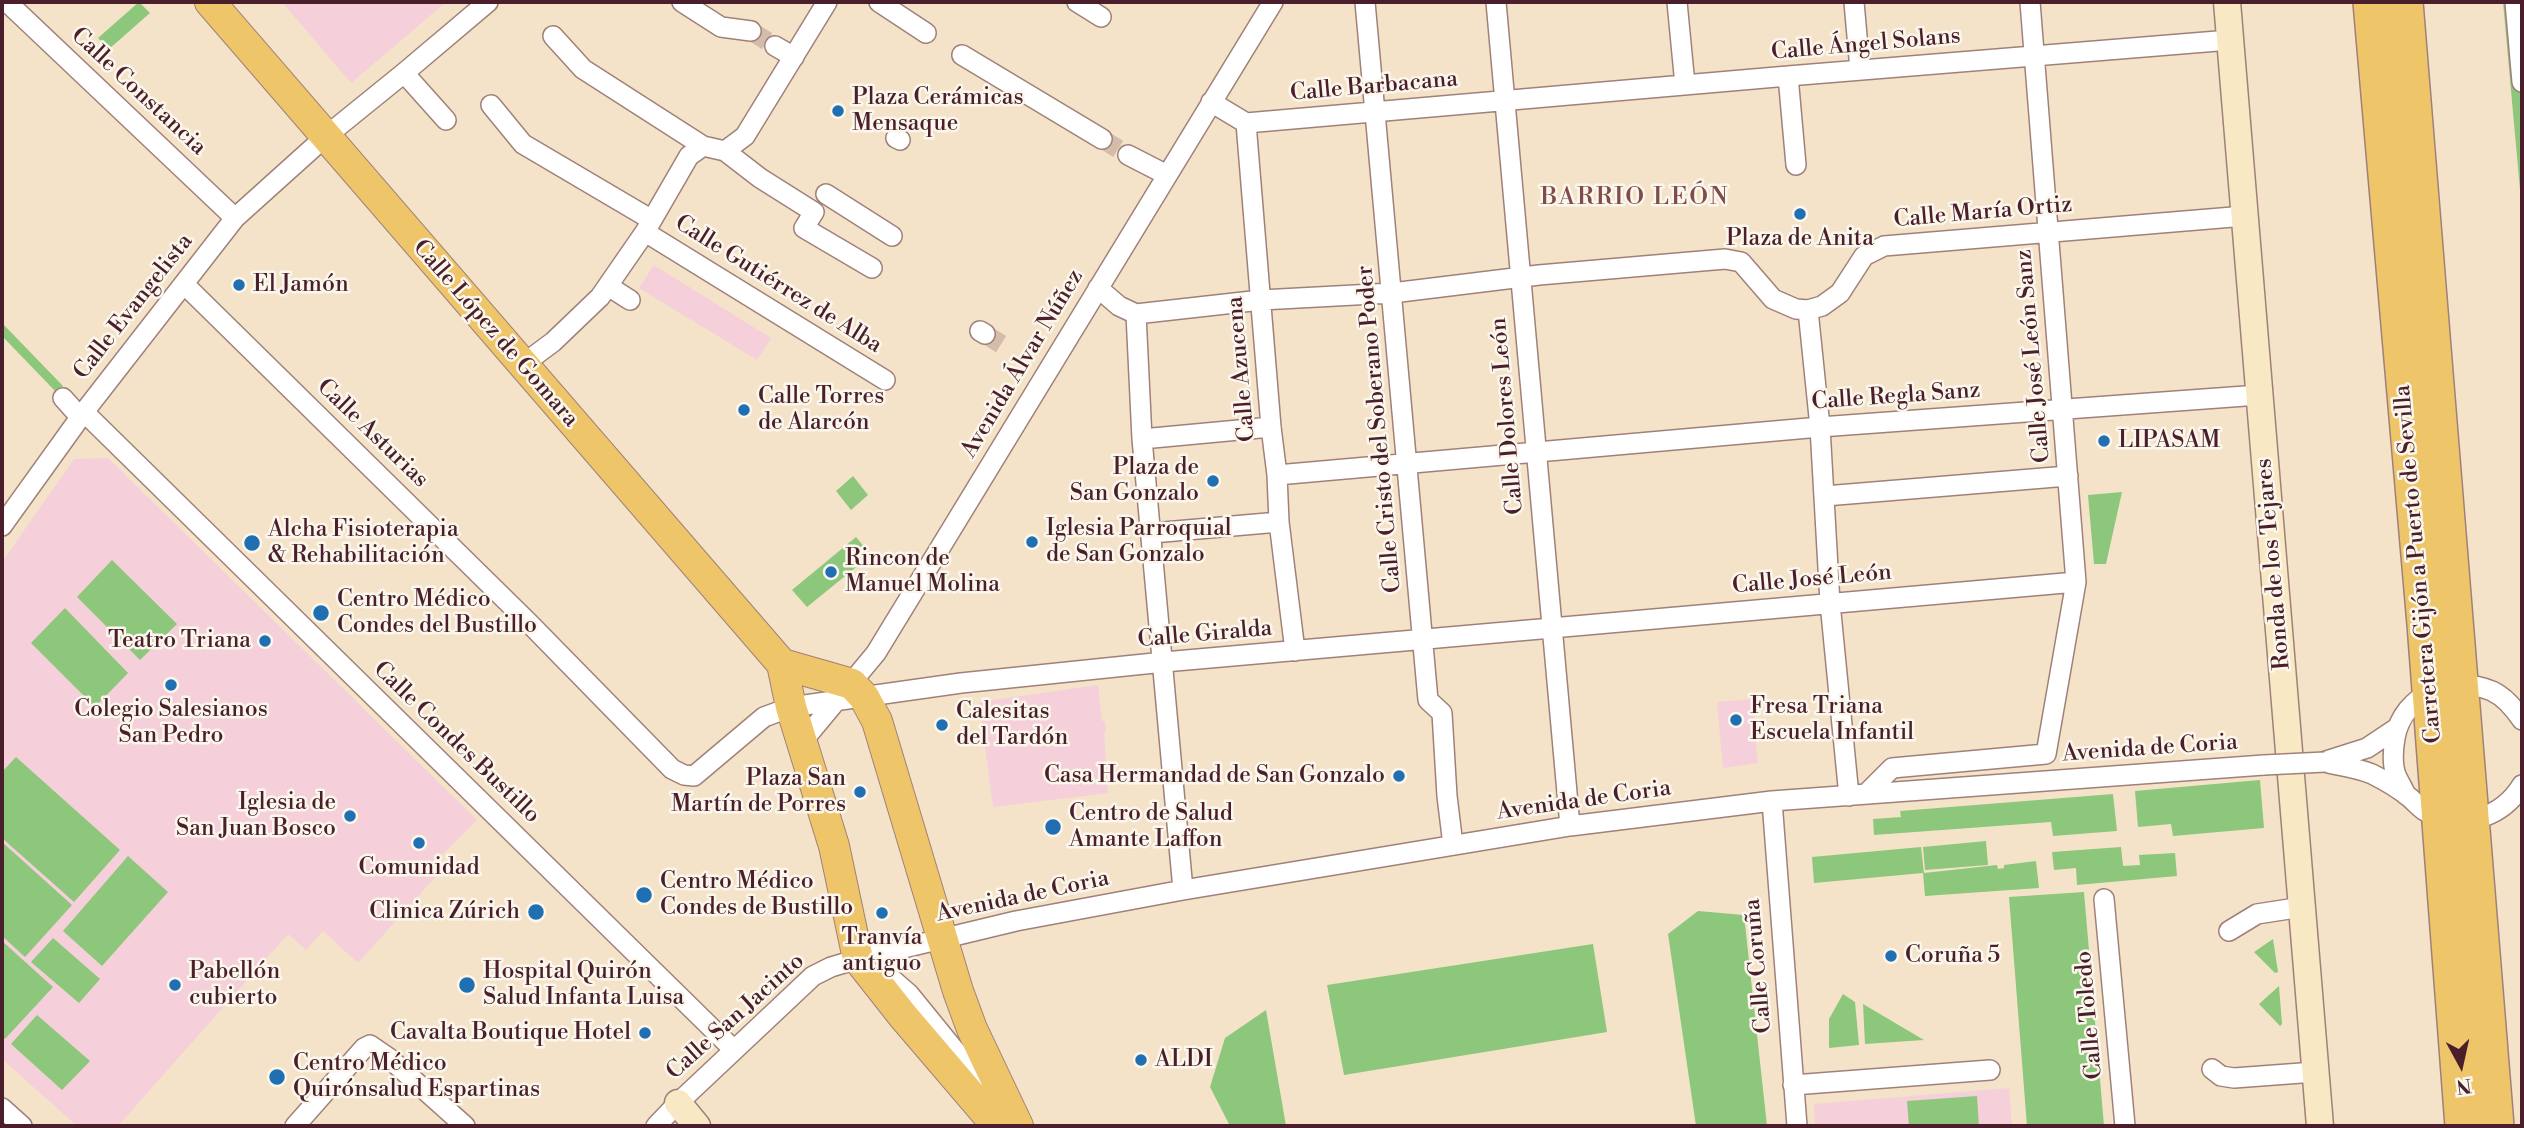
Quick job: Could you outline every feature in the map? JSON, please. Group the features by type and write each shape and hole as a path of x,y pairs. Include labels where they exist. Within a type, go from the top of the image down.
{"highway":[{"name":"Carretera Gijón a Puerto de Sevilla","path":"2371,2 2445,688 2455,819 2463,1126"},
{"name":"Carretera Gijón a Puerto de Sevilla","path":"2405,2 2451,593 2445,688"},
{"name":"Carretera Gijón a Puerto de Sevilla","path":"2455,819 2496,1126"}],"main road":[{"name":"Calle López de Gomara","path":"210,2 782,664"},
{"path":"782,664 851,694 883,739 942,939 972,1029 1017,1126"},
{"path":"782,664 791,707 834,846 862,958 911,1026 998,1126"}],"street":[{"name":"Calle Constancia","path":"7,2 234,218"},
{"name":"Calle Evangelista","path":"2,526 82,415 234,218 325,137 488,2"},
{"path":"682,2 721,27 751,32"},
{"path":"725,151 745,136 827,2"},
{"path":"879,2 926,33"},
{"path":"1077,2 1101,17"},
{"name":"Avenida Álvar Núñez","path":"802,742 851,694 1273,2"},
{"name":"Calle Cristo del Soberano Poder","path":"1365,2 1428,700 1442,713 1453,845"},
{"name":"Calle Dolores León","path":"1496,2 1570,826"},
{"path":"1677,2 1685,85"},
{"path":"1854,2 1860,70"},
{"name":"Calle José León Sanz","path":"1858,795 1892,768 2046,754 2076,582 2031,2"},
{"name":"Ronda de los Tejares","path":"2227,2 2320,1126"},
{"path":"2515,2 2522,82"},
{"path":"553,36 583,69 703,146 725,151 760,178 814,212 804,228 872,268"},
{"name":"Calle Ángel Solans","path":"1506,100 2230,40"},
{"path":"775,46 794,57"},
{"path":"962,55 1102,139"},
{"path":"404,74 446,120"},
{"path":"1788,76 1796,165"},
{"name":"Calle Barbacana","path":"1246,123 1506,100"},
{"path":"1211,102 1246,123"},
{"name":"Calle Gutiérrez de Alba","path":"491,106 523,144 885,380"},
{"name":"Calle Azucena","path":"1246,123 1279,522 1295,651"},
{"path":"522,365 552,342 600,297 649,226 689,156 703,146"},
{"path":"1128,155 1167,175"},
{"path":"826,194 892,236"},
{"name":"Calle María Ortiz","path":"1808,310 1822,306 1840,293 1864,256 1884,246 2245,216"},
{"path":"1098,288 1119,306 1136,314 1261,300 1392,293 1521,277 1693,261 1741,262 1773,299 1796,309 1808,310 1820,427 1830,603 1858,795"},
{"name":"Calle Asturias","path":"184,284 519,613 672,769"},
{"path":"608,286 630,300"},
{"path":"1136,314 1142,439 1183,890"},
{"name":"Calle Regla Sanz","path":"1277,475 1820,427 2259,395"},
{"name":"Calle Condes Bustillo","path":"63,398 734,1050"},
{"path":"1142,439 1271,427"},
{"path":"1825,496 2068,476"},
{"path":"1152,533 1279,522"},
{"name":"Calle José León","path":"1551,626 2076,582"},
{"name":"Calle Giralda","path":"672,769 694,776 764,718 791,707 851,694 1551,626"},
{"path":"2406,794 2396,774 2392,751 2397,729 2408,708 2445,688 2471,684 2493,691 2511,705 2522,720"},
{"path":"2325,762 2367,748 2397,729"},
{"path":"2325,762 2370,773 2406,794 2424,810 2455,819 2489,816 2507,804 2522,785"},
{"name":"Avenida de Coria","path":"862,958 1016,921 1183,890 1570,826 1772,801 2325,762"},
{"name":"Calle Coruña","path":"1772,801 1797,1126"},
{"name":"Calle Toledo","path":"2104,899 2125,1126"},
{"path":"2229,931 2257,914 2302,907"},
{"path":"862,958 895,980 909,994 1017,1126"},
{"name":"Calle San Jacinto","path":"656,1126 813,975 862,958"},
{"path":"295,1126 364,1048 370,1045 389,1058 466,1126"},
{"path":"2212,1069 2221,1076 2234,1078 2315,1072"},
{"path":"1793,1085 1990,1070"},
{"path":"678,1103 697,1126"},
{"path":"2,1108 22,1126"}],"shaded area":[{"path":"282,2 446,2 351,83"},
{"path":"654,265 771,338 757,360 639,288"},
{"name":"Colegio Salesianos San Pedro","path":"108,458 477,820 432,865 439,873 358,963 323,931 306,950 288,934 118,1126 77,1126 2,1059 2,562 74,459"},
{"path":"1098,685 1102,721 1105,721 1108,793 993,807 979,702"},
{"name":"Fresa Triana Escuela Infantil","path":"1752,699 1758,763 1723,768 1717,702"},
{"path":"2009,1088 2012,1126 1815,1126 1814,1104"}],"green space":[{"path":"139,2 150,13 109,49 98,38"},
{"path":"2503,2 2522,2 2522,212"},
{"path":"3,324 63,386 57,393 2,336"},
{"path":"853,476 868,495 851,510 836,491"},
{"path":"2122,492 2106,564 2094,564 2088,495"},
{"path":"856,537 871,555 807,607 792,590"},
{"path":"112,560 177,624 140,660 77,597"},
{"path":"65,608 128,673 95,707 31,643"},
{"path":"16,757 120,850 74,902 2,838 2,772"},
{"path":"2260,780 2264,828 2173,836 2171,824 2138,827 2135,791"},
{"path":"2113,794 2117,831 2053,836 2051,822 1874,835 1873,819 1901,817 1900,811"},
{"path":"1986,841 1988,865 1925,870 1923,847"},
{"path":"2,842 72,905 25,957 2,936"},
{"path":"1921,847 1924,873 1997,865 1998,869 2004,868 2004,865 2036,861 2039,888 1925,896 1923,873 1814,883 1812,857"},
{"path":"2121,847 2123,866 2140,865 2139,855 2175,853 2177,876 2077,885 2076,868 2054,870 2052,852"},
{"path":"128,856 168,892 102,966 63,931"},
{"path":"2084,892 2104,1126 2027,1126 2009,897"},
{"path":"1698,911 1744,915 1767,1126 1696,1126 1668,934"},
{"path":"53,938 100,979 79,1003 31,962"},
{"path":"2273,939 2278,972 2275,973 2254,952"},
{"path":"2,941 53,987 5,1039 2,1036"},
{"path":"1593,944 1607,1032 1344,1075 1327,985"},
{"path":"2279,986 2282,1024 2280,1026 2259,1004"},
{"path":"1843,994 1855,1002 1859,1045 1829,1048 1829,1019"},
{"path":"1863,1004 1924,1040 1865,1044"},
{"path":"1266,1010 1286,1126 1230,1126 1210,1087 1225,1038"},
{"path":"37,1015 90,1061 62,1090 11,1044"},
{"path":"1977,1096 1979,1126 1909,1126 1907,1101"}],"tunnel":[{"path":"751,31 775,46"},
{"path":"1102,139 1128,155"},
{"path":"985,334 1009,349"}],"place":[{"name":"Plaza Cerámicas Mensaque","path":"838,111"},
{"name":"Plaza de Anita","path":"1800,214"},
{"name":"El Jamón","path":"239,285"},
{"name":"Calle Torres de Alarcón","path":"744,410"},
{"name":"LIPASAM","path":"2104,441"},
{"name":"Plaza de San Gonzalo","path":"1213,481"},
{"name":"Iglesia Parroquial de San Gonzalo","path":"1032,542"},
{"name":"Alcha Fisioterapia & Rehabilitación","path":"252,543"},
{"name":"Rincon de Manuel Molina","path":"831,572"},
{"name":"Centro Médico Condes del Bustillo","path":"321,613"},
{"name":"Teatro Triana","path":"265,641"},
{"name":"Colegio Salesianos San Pedro","path":"171,685"},
{"name":"Fresa Triana Escuela Infantil","path":"1736,720"},
{"name":"Calesitas del Tardón","path":"942,725"},
{"name":"Casa Hermandad de San Gonzalo","path":"1399,776"},
{"name":"Plaza San Martín de Porres","path":"860,792"},
{"name":"Iglesia de San Juan Bosco","path":"350,816"},
{"name":"Centro de Salud Amante Laffon","path":"1053,827"},
{"name":"Comunidad","path":"419,843"},
{"name":"Centro Médico Condes de Bustillo","path":"644,895"},
{"name":"Clinica Zúrich","path":"536,912"},
{"name":"Tranvía antiguo","path":"882,913"},
{"name":"Coruña 5","path":"1891,956"},
{"name":"Pabellón cubierto","path":"175,985"},
{"name":"Hospital Quirón Salud Infanta Luisa","path":"467,985"},
{"name":"Cavalta Boutique Hotel","path":"645,1033"},
{"name":"ALDI","path":"1141,1060"},
{"name":"Centro Médico Quirónsalud Espartinas","path":"277,1077"}],"district":[{"name":"BARRIO LEÓN","path":"1635,198"}]}
